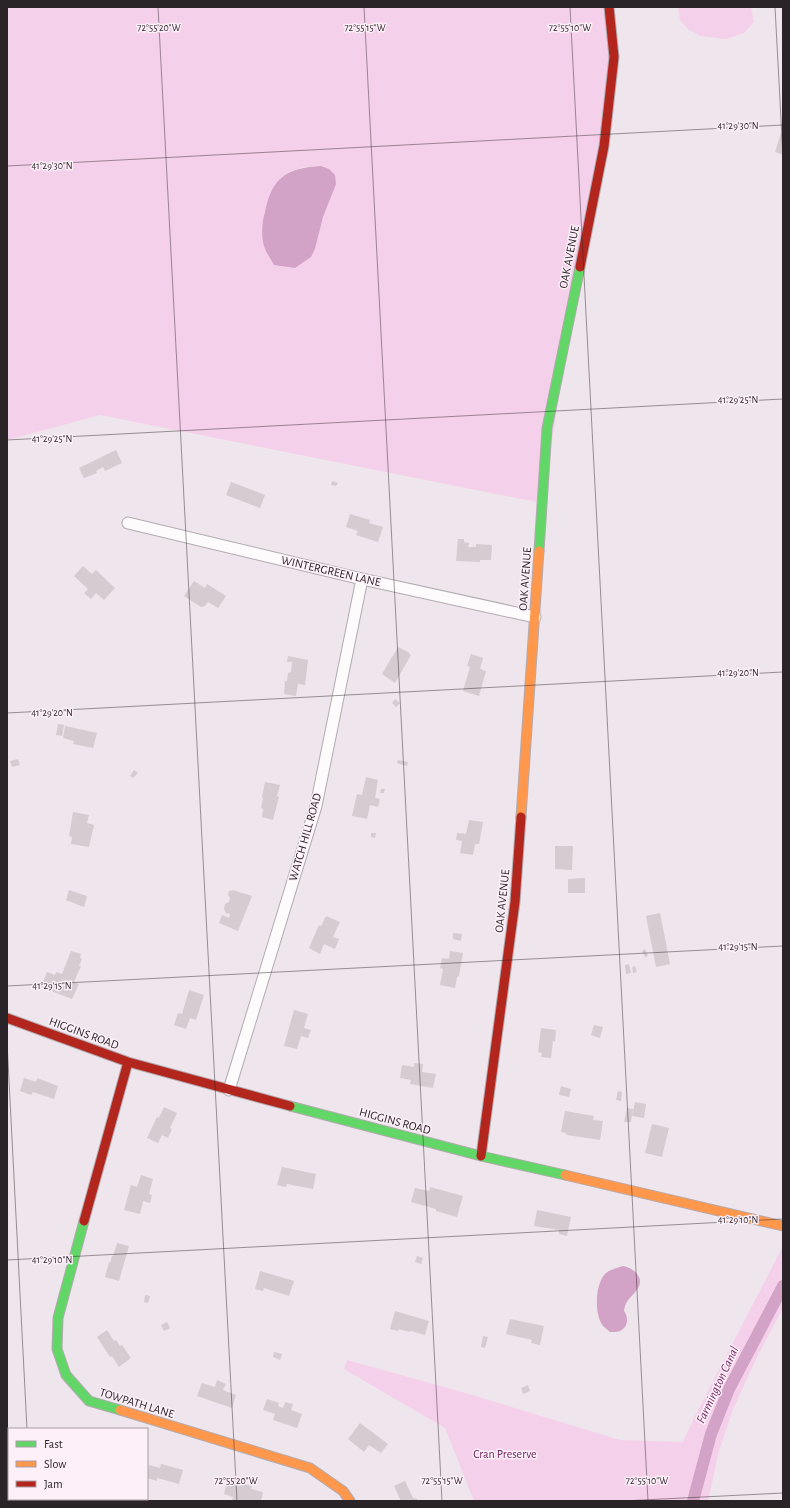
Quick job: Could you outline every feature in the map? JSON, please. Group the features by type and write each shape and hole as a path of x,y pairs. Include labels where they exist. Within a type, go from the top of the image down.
{"street":[{"name":"OAK AVENUE","path":"482,1156 515,902 547,428 604,146 614,57 609,7"},
{"name":"WINTERGREEN LANE","path":"128,523 362,579 535,617"},
{"name":"WATCH HILL ROAD","path":"229,1090 316,806 362,579"},
{"name":"HIGGINS ROAD","path":"7,1018 128,1062 229,1090 482,1156 783,1226"},
{"name":"TOWPATH LANE","path":"128,1062 58,1318 58,1349 66,1375 90,1401 310,1468 343,1491 350,1501"}],"green space":[{"path":"7,7 609,7 614,57 542,503 100,415 7,440","holes":["321,166 329,169 323,217 315,249 291,171 304,167"]},
{"path":"678,7 751,7 754,22 744,33 726,39 700,36 688,29 680,20"},
{"name":"Cran Preserve","path":"783,1246 783,1308 758,1355 733,1409 719,1451 708,1501 474,1501 445,1428 344,1369 347,1360 469,1394 620,1440 683,1442"}],"shaded area":[{"path":"321,166 329,169 335,175 336,184 323,217 315,249 311,257 295,268 274,265 265,249 262,233 264,216 272,190 283,177 290,172 309,167"},
{"path":"623,1266 634,1270 639,1276 640,1284 625,1307 624,1311 627,1316 627,1322 625,1327 623,1330 610,1332 603,1326 598,1314 597,1300 599,1285 607,1272"}],"building":[{"path":"781,133 783,134 783,155 775,152"},
{"path":"116,450 122,463 105,471 103,467 96,471 97,473 84,478 79,468"},
{"path":"332,481 338,483 336,486 331,485"},
{"path":"231,482 265,495 260,508 226,495"},
{"path":"350,514 370,520 369,523 383,527 378,542 356,535 358,531 346,527"},
{"path":"458,539 464,539 464,542 469,543 468,547 476,547 476,544 492,545 491,560 480,560 480,562 456,561"},
{"path":"83,566 92,574 96,570 115,588 104,600 96,593 91,599 84,593 88,589 74,576"},
{"path":"194,581 205,588 207,584 226,596 218,608 208,602 205,606 201,607 184,596"},
{"path":"398,647 411,655 395,683 382,674"},
{"path":"471,654 483,658 480,669 486,671 479,696 463,691 470,667 467,666"},
{"path":"288,656 308,660 305,685 298,684 296,696 284,694 285,681 287,681 288,673 291,672 292,662 287,662"},
{"path":"395,699 400,703 396,707 392,703"},
{"path":"58,724 64,725 62,736 56,735"},
{"path":"65,726 97,733 93,748 73,744 74,741 63,738"},
{"path":"18,759 20,765 12,767 10,761"},
{"path":"398,760 408,762 407,766 397,763"},
{"path":"134,770 138,773 133,778 130,776"},
{"path":"366,777 378,780 375,798 380,799 378,807 370,805 367,819 352,816 357,794 362,795"},
{"path":"265,782 280,785 277,796 279,797 273,820 262,817 263,809 261,808"},
{"path":"381,789 385,789 384,793 380,793"},
{"path":"73,812 89,815 87,823 94,825 89,847 71,844 72,837 69,836"},
{"path":"469,820 483,822 479,844 475,844 473,855 460,853 462,841 456,840 457,833 466,834"},
{"path":"371,833 376,833 375,838 371,837"},
{"path":"555,846 573,846 572,870 555,869"},
{"path":"585,878 585,893 568,893 568,879"},
{"path":"69,890 87,896 84,907 66,900"},
{"path":"233,890 252,896 238,931 219,923 222,915 229,918 230,914 226,913 224,909 225,904 229,902 229,891"},
{"path":"660,913 670,964 656,967 646,916"},
{"path":"326,916 340,922 333,937 339,939 335,949 324,944 320,954 309,948 319,925 321,926"},
{"path":"453,933 462,934 461,941 453,939"},
{"path":"645,949 648,956 645,957 642,951"},
{"path":"71,951 81,954 80,958 82,959 79,966 81,966 74,982 79,984 72,999 41,987 47,972 55,975 56,972 62,974"},
{"path":"450,951 463,953 459,976 457,977 455,988 440,985 443,969 440,968 442,958 449,959"},
{"path":"629,964 631,973 626,974 625,965"},
{"path":"635,966 637,972 633,973 632,967"},
{"path":"189,990 204,995 196,1020 190,1018 186,1029 174,1025 178,1013 182,1014"},
{"path":"294,1010 308,1014 304,1028 311,1030 308,1038 301,1036 297,1049 284,1046"},
{"path":"594,1025 603,1027 600,1038 591,1035"},
{"path":"541,1028 556,1030 551,1058 541,1057 542,1053 538,1052"},
{"path":"414,1063 423,1064 422,1072 436,1074 433,1088 410,1084 411,1080 400,1078 402,1065 414,1067"},
{"path":"24,1078 36,1082 37,1078 58,1086 54,1099 33,1092 31,1095 20,1091"},
{"path":"561,1086 571,1089 569,1097 559,1095"},
{"path":"618,1091 622,1092 621,1101 616,1100"},
{"path":"635,1102 646,1104 644,1118 632,1116"},
{"path":"164,1107 177,1113 170,1128 172,1129 168,1138 162,1135 158,1143 147,1138 157,1117 159,1118"},
{"path":"627,1108 633,1109 631,1122 624,1122"},
{"path":"565,1111 594,1116 593,1120 603,1121 600,1140 567,1135 566,1133 561,1132"},
{"path":"652,1124 669,1128 662,1157 645,1153"},
{"path":"282,1167 316,1174 313,1189 287,1184 286,1187 277,1185"},
{"path":"141,1175 153,1179 149,1194 152,1195 150,1203 143,1201 140,1214 124,1210 131,1185 137,1187"},
{"path":"430,1187 463,1196 457,1217 411,1202 415,1188 429,1191"},
{"path":"537,1210 571,1217 567,1236 559,1234 559,1230 534,1226"},
{"path":"117,1243 129,1246 119,1281 105,1277 109,1262 110,1263"},
{"path":"417,1256 423,1258 421,1264 415,1262"},
{"path":"260,1271 294,1281 289,1296 264,1288 263,1291 255,1289"},
{"path":"145,1295 150,1296 148,1303 144,1302"},
{"path":"395,1311 429,1321 425,1335 411,1331 409,1332 399,1329 398,1331 390,1329"},
{"path":"510,1319 544,1326 540,1345 531,1343 532,1340 506,1334"},
{"path":"167,1322 170,1328 164,1331 161,1325"},
{"path":"107,1330 114,1341 116,1340 120,1346 122,1345 131,1358 119,1367 112,1356 110,1357 97,1337"},
{"path":"483,1336 488,1337 485,1348 481,1347"},
{"path":"274,1352 282,1354 280,1360 273,1357"},
{"path":"217,1380 226,1384 223,1390 236,1395 232,1408 197,1396 202,1383 215,1387"},
{"path":"528,1385 530,1391 523,1394 521,1388"},
{"path":"267,1399 279,1403 278,1406 283,1408 285,1402 293,1404 291,1410 302,1414 297,1428 273,1420 275,1414 263,1410"},
{"path":"360,1423 388,1444 381,1453 369,1445 364,1452 348,1439"},
{"path":"161,1464 183,1470 179,1484 157,1478 157,1481 148,1478 149,1465 160,1468"},
{"path":"227,1480 252,1486 251,1489 263,1492 261,1501 232,1501 233,1497 224,1494"},
{"path":"405,1481 413,1498 417,1499 417,1501 401,1501 394,1486"}],"waterway":[{"name":"Farmington Canal","path":"693,1501 711,1434 729,1389 783,1286"}],"traffic: fast":[{"path":"539,551 547,428 580,267"},
{"path":"290,1106 481,1156 565,1175"},
{"path":"84,1221 58,1318 57,1349 66,1375 89,1401 120,1410"}],"traffic: slow":[{"path":"521,817 539,551"},
{"path":"565,1175 783,1226"},
{"path":"120,1410 310,1468 343,1491 350,1501"}],"traffic: jam":[{"path":"580,267 604,146 614,57 609,7"},
{"path":"481,1156 515,902 521,817"},
{"path":"7,1018 128,1062 290,1106"},
{"path":"84,1221 128,1062"}]}
